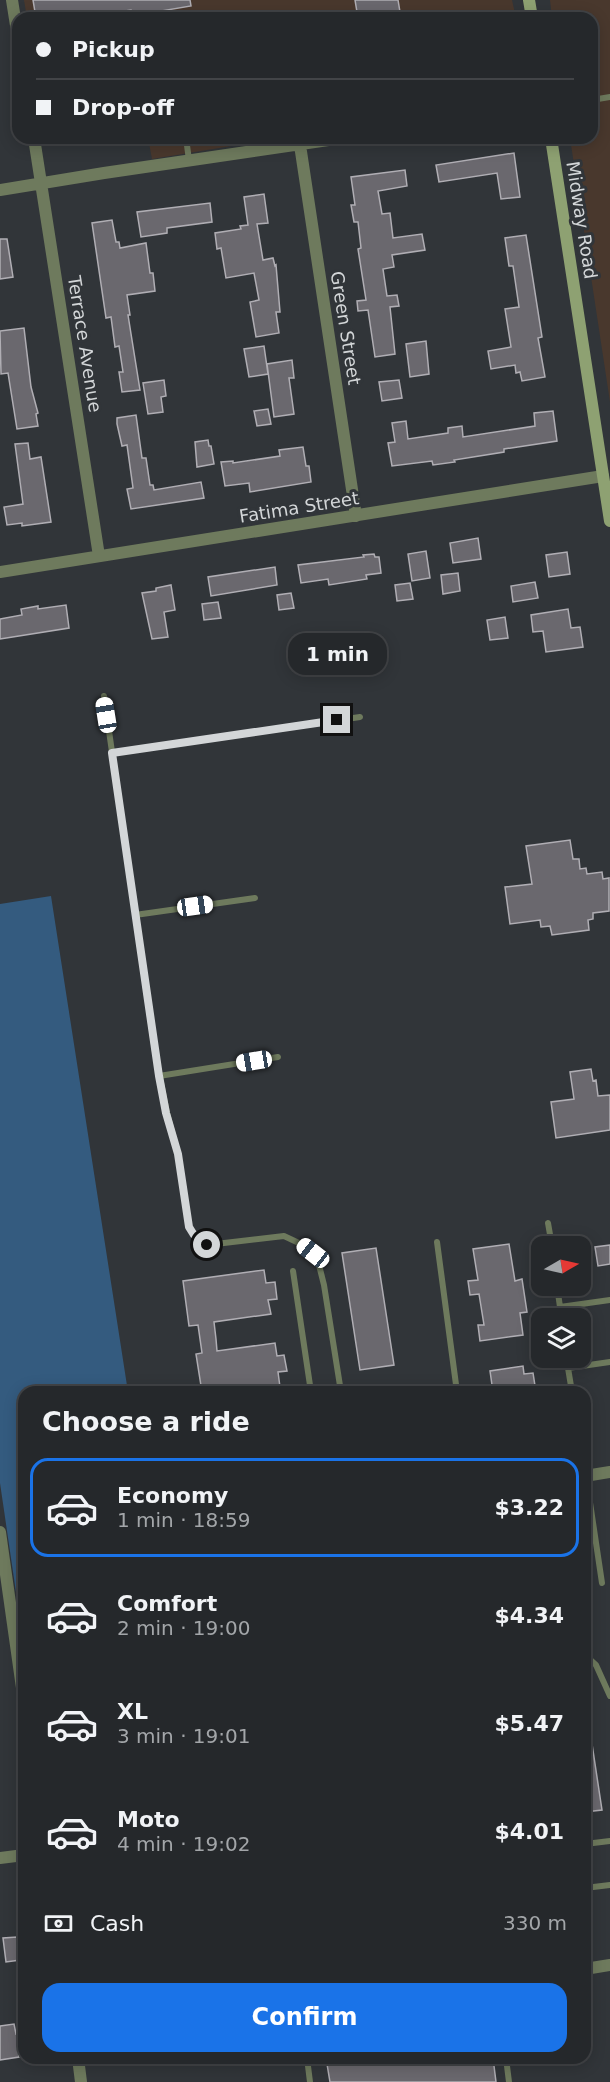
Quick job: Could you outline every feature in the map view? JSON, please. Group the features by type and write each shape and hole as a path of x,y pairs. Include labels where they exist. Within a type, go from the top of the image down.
{"main road":[{"name":"Midway Road","path":"552,144 610,521"}],"street":[{"name":"Terrace Avenue","path":"35,144 99,556"},
{"path":"0,190 306,144"},
{"name":"Green Street","path":"300,145 356,516"},
{"name":"Fatima Street","path":"0,572 603,476"},
{"path":"591,1474 610,1473"},
{"path":"0,1532 18,1660"},
{"path":"0,1858 18,1856"},
{"path":"591,1968 610,1965"},
{"path":"79,2064 81,2082"}],"lane":[{"path":"187,144 189,160"},
{"path":"104,696 159,1076 166,1113 178,1154 189,1227 194,1235 207,1245 284,1236 313,1253 324,1285 340,1386"},
{"path":"112,753 360,717"},
{"path":"135,915 255,898"},
{"path":"159,1076 278,1058"},
{"path":"548,1223 550,1236"},
{"path":"437,1242 456,1386"},
{"path":"293,1271 310,1386"},
{"path":"558,1296 560,1307 610,1300"},
{"path":"591,1365 610,1362"},
{"path":"568,1368 571,1386"},
{"path":"591,1512 602,1583"},
{"path":"591,1660 596,1665 610,1696"},
{"path":"591,1843 610,1841"},
{"path":"591,1887 610,1885"},
{"path":"308,2064 310,2082"},
{"path":"507,2064 509,2082"}],"shaded area":[{"path":"24,0 512,0 515,12 26,12"},
{"path":"550,0 610,0 610,402 571,144 598,144 598,12 551,12"},
{"path":"149,144 243,144 152,159"},
{"path":"51,896 127,1386 18,1386 17,1599 0,1483 0,904"}],"building":[{"path":"33,0 190,0 191,6 156,12 131,12 131,10 35,12"},
{"path":"355,0 398,0 400,12 357,12"},
{"path":"514,153 520,197 501,199 497,173 439,182 436,165"},
{"path":"405,170 407,186 378,191 382,214 390,213 393,238 422,234 425,250 392,255 394,267 383,269 387,296 397,295 399,306 390,307 395,354 375,357 368,310 358,311 357,301 366,300 358,249 361,248 358,222 354,222 351,205 355,205 351,177"},
{"path":"264,194 268,223 257,224 263,260 273,258 276,265 280,312 276,312 279,333 256,337 250,302 259,300 254,273 226,278 221,248 217,249 215,233 241,229 240,226 248,225 244,197"},
{"path":"210,203 212,222 167,228 167,233 141,237 137,212"},
{"path":"112,220 116,242 119,242 120,248 146,243 155,291 127,295 140,390 122,392 119,372 123,372 119,346 115,347 111,317 106,318 92,223"},
{"path":"526,235 542,337 538,338 545,377 522,381 520,372 516,373 515,365 491,369 488,351 511,347 505,309 519,307 513,266 509,266 505,238"},
{"path":"0,239 7,239 13,277 0,279"},
{"path":"24,328 31,387 38,413 36,414 38,426 17,429 8,373 1,374 0,331"},
{"path":"426,341 429,374 410,377 406,344"},
{"path":"264,346 268,374 249,377 244,349"},
{"path":"292,360 294,378 289,378 294,414 274,417 267,364"},
{"path":"164,380 166,396 161,397 163,412 148,414 143,383"},
{"path":"399,380 402,398 382,401 379,382"},
{"path":"268,409 271,424 257,426 254,411"},
{"path":"553,411 557,441 504,449 504,452 454,460 455,462 433,465 432,461 392,466 388,443 395,442 392,423 406,421 408,439 448,433 448,428 462,426 463,437 535,426 534,413"},
{"path":"136,415 142,458 146,458 150,485 153,485 154,490 201,482 204,498 131,509 127,489 133,488 127,445 122,446 117,418"},
{"path":"208,440 214,464 197,467 195,442"},
{"path":"28,443 30,459 41,457 51,522 22,526 22,523 7,525 4,507 23,504 15,444"},
{"path":"303,447 311,482 250,492 249,483 225,486 221,462 233,461 233,463 280,456 279,450"},
{"path":"478,538 481,559 453,563 450,543"},
{"path":"426,551 430,578 412,581 408,554"},
{"path":"567,552 570,574 549,577 546,555"},
{"path":"374,554 375,557 379,557 381,573 366,575 367,579 329,585 328,579 301,583 298,565"},
{"path":"275,567 277,585 211,596 208,577"},
{"path":"458,573 460,591 443,594 441,575"},
{"path":"535,582 538,598 513,602 511,586"},
{"path":"410,583 413,599 397,601 395,585"},
{"path":"171,585 175,610 164,612 168,637 152,639 142,593"},
{"path":"291,593 294,608 279,610 277,595"},
{"path":"218,602 221,618 204,620 202,604"},
{"path":"66,605 69,628 0,639 0,619 22,615 21,609"},
{"path":"568,609 571,628 580,627 583,647 546,652 543,631 533,632 531,615"},
{"path":"505,617 508,638 490,640 487,620"},
{"path":"570,840 573,859 579,859 580,869 586,868 587,874 602,872 603,879 609,878 609,911 593,913 593,919 588,920 589,930 552,935 550,926 541,927 540,920 510,924 505,887 532,884 526,846"},
{"path":"591,1069 593,1081 596,1080 598,1096 610,1095 610,1130 556,1138 551,1102 574,1099 570,1072"},
{"path":"509,1244 515,1281 522,1279 527,1312 520,1313 523,1335 480,1341 478,1325 484,1325 479,1294 470,1295 468,1281 478,1280 473,1249"},
{"path":"610,1245 610,1264 598,1266 595,1247"},
{"path":"376,1248 394,1365 360,1370 342,1253"},
{"path":"264,1270 266,1283 275,1282 277,1299 268,1300 271,1314 214,1322 217,1351 275,1343 277,1356 284,1355 287,1371 278,1372 280,1386 201,1386 196,1354 202,1353 198,1325 189,1326 183,1281"},
{"path":"523,1366 524,1374 533,1373 535,1386 492,1386 490,1371"},
{"path":"591,1744 592,1744 602,1810 591,1811"},
{"path":"17,1937 18,1960 6,1962 3,1938"},
{"path":"14,2024 16,2034 18,2034 18,2057 0,2060 0,2026"},
{"path":"327,2064 494,2064 496,2082 330,2082"}],"route":[{"path":"207,1245 194,1235 189,1227 178,1154 166,1113 155,1052 112,753 337,720"}]}
